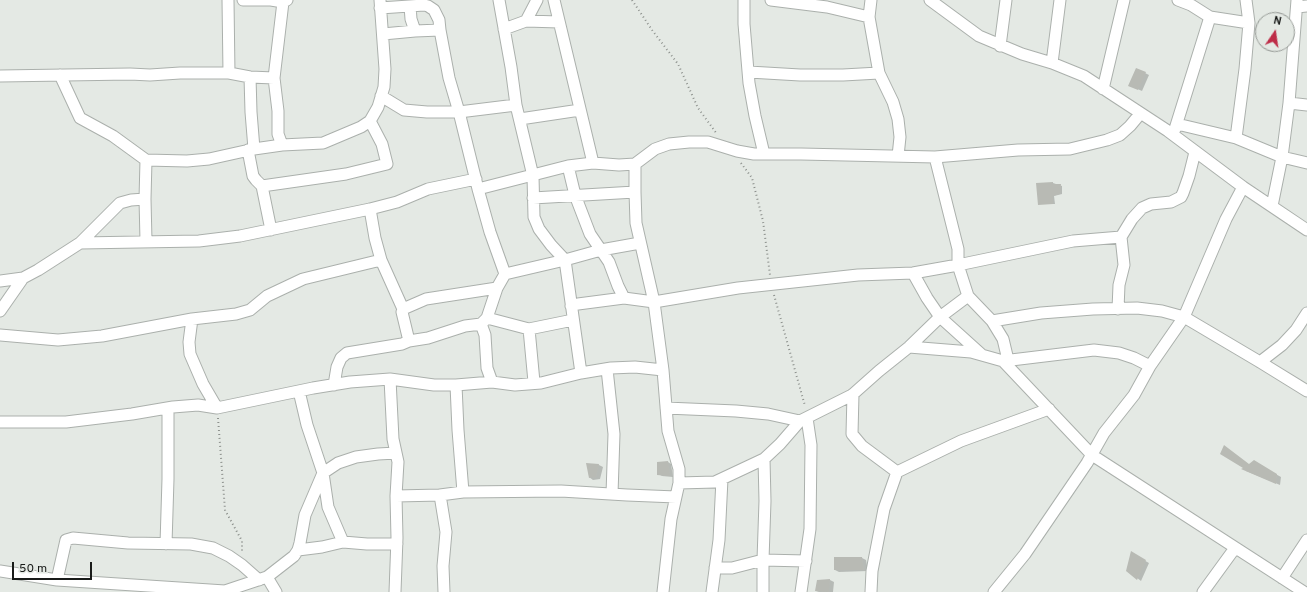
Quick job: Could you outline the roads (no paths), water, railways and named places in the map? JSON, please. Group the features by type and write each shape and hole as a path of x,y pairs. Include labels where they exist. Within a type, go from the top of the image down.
{"street":[{"path":"228,0 229,73"},
{"path":"243,0 285,1 274,78 278,111 278,134 282,145"},
{"path":"499,0 516,105 533,176 534,217 539,229 565,260 581,373"},
{"path":"526,21 537,0"},
{"path":"554,0 593,163"},
{"path":"744,0 744,24 749,72 755,116 764,154"},
{"path":"772,0 785,3 827,7 869,17"},
{"path":"871,0 869,17 879,73 893,102 898,119 900,137 898,156"},
{"path":"930,0 944,4 979,36 1000,46 1052,63 1084,76 1174,136 1243,187 1307,230"},
{"path":"1000,46 1006,0"},
{"path":"1052,63 1060,0"},
{"path":"1103,89 1124,0"},
{"path":"1178,0 1192,3 1210,17 1249,23"},
{"path":"1236,138 1244,83 1249,23 1246,0"},
{"path":"60,75 80,118 113,136 146,160 187,161 209,159 251,149 282,145 323,143 361,127 370,121 378,107 384,87 385,69 380,4 415,4 428,6 434,10 439,20 449,78 477,184 490,232 504,274 484,321 487,368 492,382"},
{"path":"414,31 411,19 415,4"},
{"path":"1272,206 1282,157 1300,4"},
{"path":"1174,136 1176,124 1210,17"},
{"path":"504,29 526,21 559,22"},
{"path":"383,34 440,30"},
{"path":"749,72 800,75 879,73"},
{"path":"0,76 229,73 250,77 274,78"},
{"path":"250,77 253,176 262,186 271,230"},
{"path":"381,96 404,110 427,112 459,112 516,105"},
{"path":"1289,103 1307,105"},
{"path":"520,119 580,110"},
{"path":"80,243 199,241 240,236 370,209 397,202 428,189 533,176 568,166 593,163 619,166 635,164 655,149 669,144 708,142 754,154 935,157 1018,150 1070,149 1107,140 1120,135 1140,114"},
{"path":"262,186 346,174 387,164 382,144 370,121"},
{"path":"1176,124 1236,138 1282,157 1307,163"},
{"path":"1118,309 1119,285 1124,265 1121,237 1132,219 1142,208 1151,204 1172,202 1180,197 1187,182 1195,152"},
{"path":"935,157 958,249 958,266 968,296 992,322 1003,339 1006,360 1092,455 1282,578 1299,591"},
{"path":"146,160 146,241"},
{"path":"635,164 634,192 636,223 654,302 663,370 668,431 679,469 679,483 671,519 663,592"},
{"path":"568,166 574,195 590,234 609,262 624,298"},
{"path":"994,592 1025,554 1092,455 1104,433 1134,395 1150,366 1184,317 1226,219 1243,187"},
{"path":"533,198 634,192"},
{"path":"0,281 23,278 38,270 80,243 120,203 130,200 145,199"},
{"path":"370,209 375,238 381,260 402,309 409,340"},
{"path":"571,306 624,298 654,302 685,296 771,284 858,275 913,272 958,266 1073,241 1121,237"},
{"path":"504,274 601,250 640,243"},
{"path":"0,335 58,340 95,337 192,319 236,314 250,310 267,296 303,279 381,260"},
{"path":"913,272 927,298 940,317 982,355"},
{"path":"0,311 23,278"},
{"path":"402,309 426,299 497,288"},
{"path":"679,483 715,482 764,459 804,419 853,394 909,347 940,317 968,296"},
{"path":"992,322 1041,313 1136,308 1162,311 1184,317 1307,392"},
{"path":"1260,362 1282,345 1296,330 1307,313"},
{"path":"192,319 189,342 190,354 203,384 217,408"},
{"path":"334,385 337,367 341,358 347,353 402,344 409,340 428,338 484,321 528,330 573,320"},
{"path":"528,330 534,382"},
{"path":"909,347 971,352 1006,360 1094,350 1119,353 1150,366"},
{"path":"0,422 66,422 198,405 217,408 334,385 390,379 434,385 492,382 515,384 534,382 541,383 581,373 607,369 635,367 663,370"},
{"path":"607,369 614,434 612,494"},
{"path":"390,379 392,439 398,462 396,496 397,544 395,592"},
{"path":"456,385 463,492"},
{"path":"299,391 307,425 323,473 328,507 343,542"},
{"path":"853,394 852,434 862,446 897,472"},
{"path":"166,544 168,408"},
{"path":"666,408 736,411 804,419"},
{"path":"871,592 872,571 884,509 897,472 961,441 1049,409"},
{"path":"801,592 810,529 810,486 812,467 811,445 804,419"},
{"path":"0,571 57,580 224,591 263,578 286,562 298,550 305,515 323,473 338,463 356,457 396,453"},
{"path":"763,592 765,501 764,459"},
{"path":"712,592 719,540 722,479"},
{"path":"396,496 440,495 463,492 561,491 676,497"},
{"path":"440,495 446,532 443,566 444,592"},
{"path":"57,580 66,540 190,544 214,548 229,556 263,578 276,592"},
{"path":"1282,578 1307,540"},
{"path":"298,550 322,547 343,542 397,544"},
{"path":"1205,591 1235,548"},
{"path":"715,568 732,568 763,560 806,561"}]}
